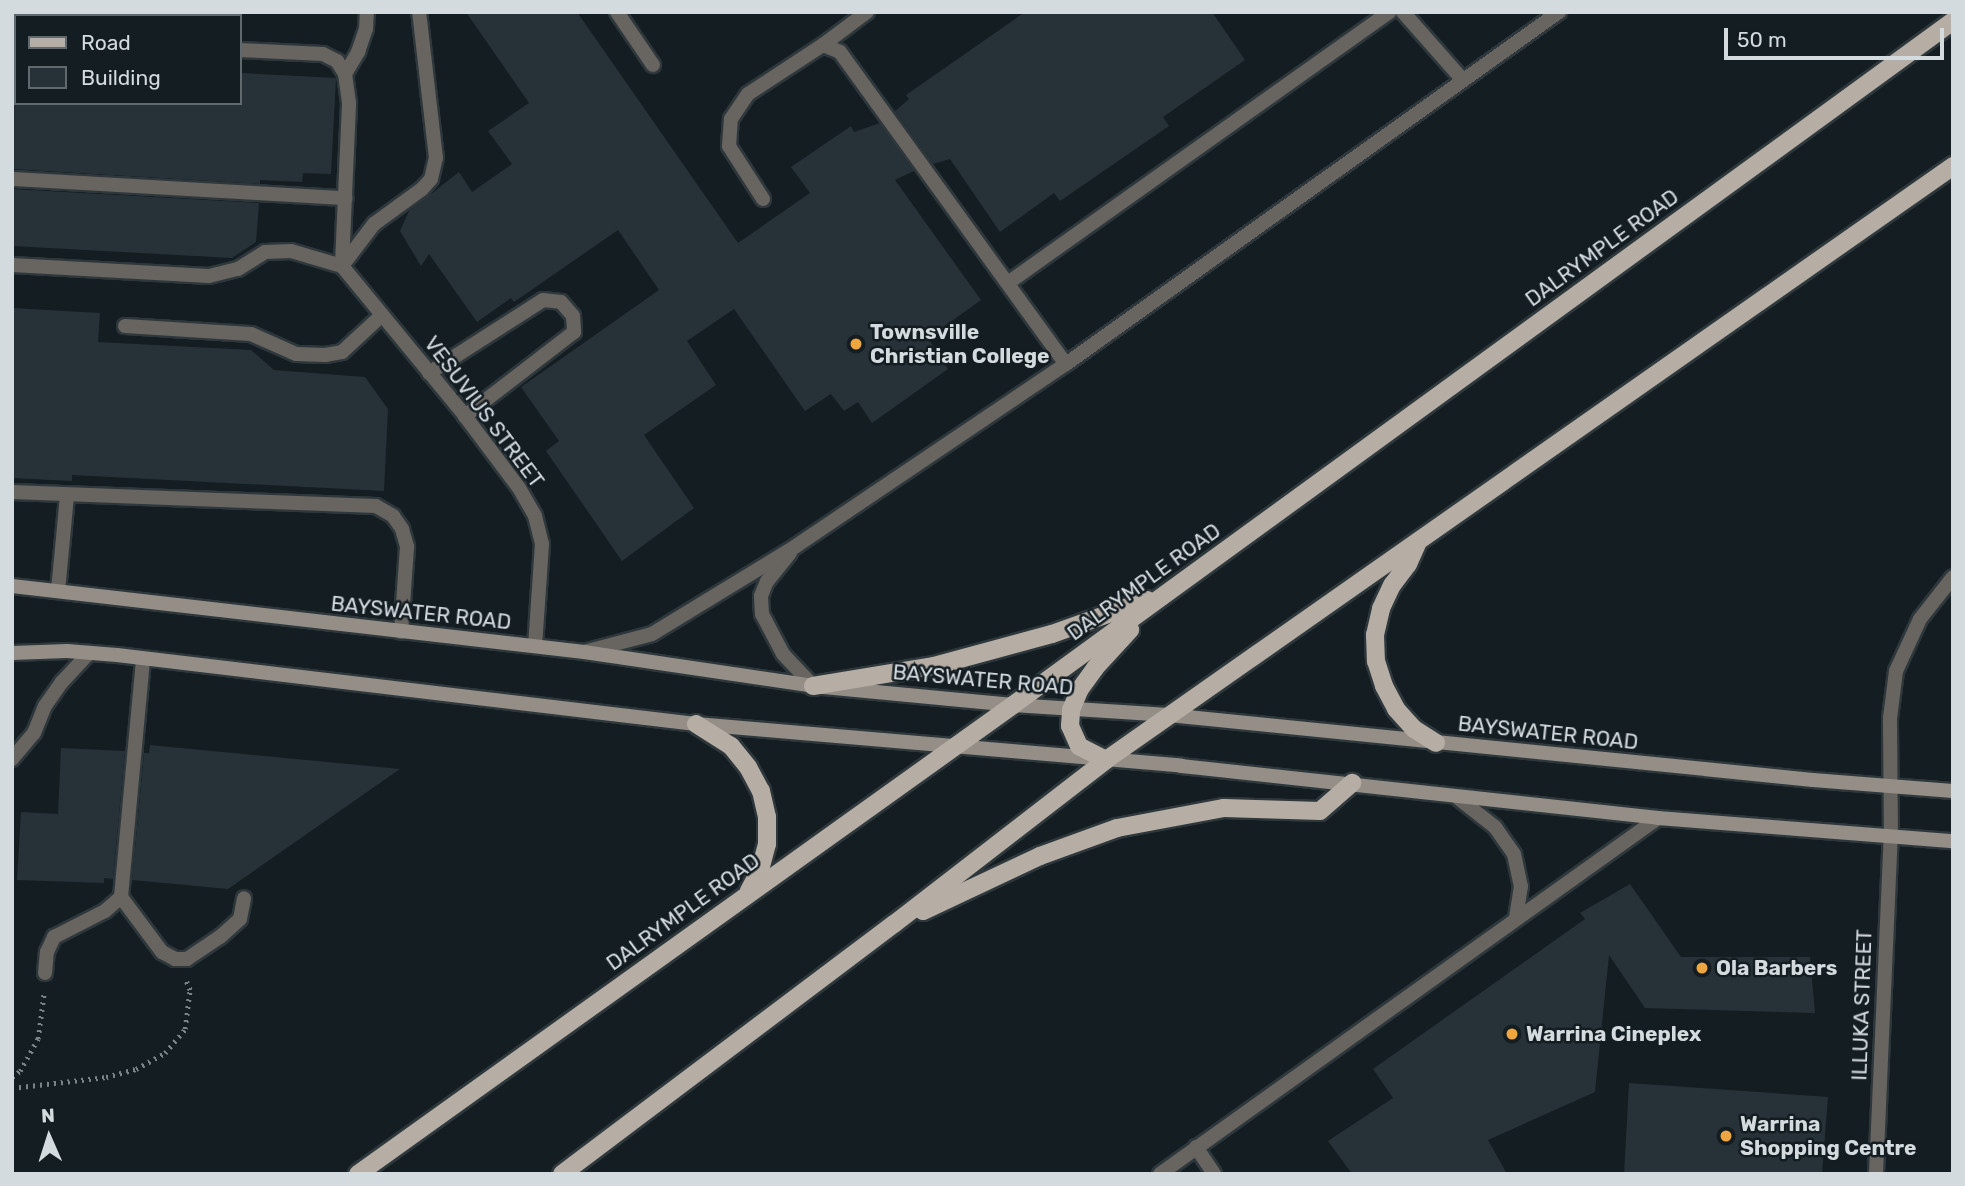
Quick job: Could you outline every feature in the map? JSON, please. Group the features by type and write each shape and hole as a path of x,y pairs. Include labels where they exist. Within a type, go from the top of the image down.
{"main road":[{"name":"DALRYMPLE ROAD","path":"358,1174 1013,705 1953,22"},
{"path":"562,1174 1168,715 1417,544 1953,166"},
{"path":"1417,544 1408,565 1392,585 1381,609 1375,635 1376,661 1384,687 1396,709 1414,729 1436,743"},
{"name":"BAYSWATER ROAD","path":"12,586 584,652 813,686 1071,710 1168,715 1953,791"},
{"path":"813,686 947,662 1052,634 1168,593"},
{"path":"1106,760 1079,746 1070,726 1071,710 1080,689 1095,668 1168,593"},
{"path":"12,653 89,653 696,724 1352,783 1458,798 1658,818 1953,841"},
{"path":"696,724 731,746 748,767 761,791 767,817 767,844 760,870 747,894"},
{"path":"894,924 1041,856 1117,828 1224,808 1320,811 1352,783"}],"street":[{"path":"345,74 358,52 366,29 367,12"},
{"path":"342,266 374,224 422,189 431,178 436,158 419,12"},
{"path":"617,12 653,65"},
{"path":"764,199 729,146 732,119 748,94 823,45 867,12"},
{"path":"1008,283 1389,12"},
{"path":"1403,12 1462,79"},
{"path":"584,652 652,634 796,546 1066,364 1559,12"},
{"path":"823,45 840,52 860,77 1066,364"},
{"path":"242,50 323,54 337,61 345,74 349,104 342,266"},
{"path":"12,179 345,198"},
{"path":"12,265 209,276 238,269 265,252 291,251 342,266"},
{"name":"VESUVIUS STREET","path":"342,266 465,416 519,488 535,516 542,544 535,646"},
{"path":"429,373 543,300 561,302 573,316 574,332 465,416"},
{"path":"125,326 251,334 296,354 324,355 342,352 382,315"},
{"path":"12,492 376,506 393,516 402,529 407,547 401,632"},
{"path":"58,591 67,495"},
{"path":"796,546 767,581 761,597 762,614 783,654 813,686"},
{"path":"1891,837 1890,718 1896,671 1920,619 1953,577"},
{"path":"12,759 34,733 45,706 62,682 89,653"},
{"path":"143,659 121,897 162,952 175,959 187,959 220,937 240,919 244,898"},
{"path":"1458,798 1487,819 1514,855 1521,886 1517,919"},
{"path":"1160,1174 1658,818"},
{"name":"ILLUKA STREET","path":"1876,1174 1891,837"},
{"path":"45,974 47,952 54,937 105,911 121,897"},
{"path":"1196,1147 1214,1174"}],"path":[{"path":"12,1088 106,1077 136,1069 165,1053 185,1029 190,1009 190,990 175,959"},
{"path":"12,1077 20,1070 38,1039 43,1016 45,974"}],"building":[{"path":"466,12 577,12 738,243 810,193 791,167 851,126 854,132 880,123 914,171 895,180 981,300 928,338 948,369 872,423 858,402 844,411 831,394 805,411 734,309 687,341 716,385 644,435 694,508 622,561 546,451 559,441 521,387 659,290 618,230 514,302 511,298 477,322 429,254 421,266 400,231 409,211 459,172 472,192 512,164 488,131 529,103"},
{"path":"1025,12 1212,12 1245,60 1163,117 1169,126 1060,201 1054,193 1000,232 950,159 933,164 895,111 909,99 906,95"},
{"path":"242,73 336,78 331,174 303,173 302,182 260,180 260,184 12,169 12,103 242,105"},
{"path":"12,189 259,203 256,242 232,258 12,246"},
{"path":"12,308 100,313 98,342 251,350 274,370 365,377 388,409 384,491 72,475 72,481 12,478"},
{"path":"150,745 400,769 228,889 132,880 144,753 149,753"},
{"path":"61,748 125,751 113,879 104,878 104,883 17,880 21,812 58,814"},
{"path":"1630,884 1681,957 1810,957 1815,1013 1645,1008 1609,955 1595,1092 1488,1140 1507,1174 1352,1174 1328,1141 1393,1098 1373,1069 1585,919 1580,913"},
{"name":"Warrina Shopping Centre","path":"1629,1083 1828,1097 1822,1174 1624,1174"}],"place":[{"name":"Townsville Christian College","path":"856,344"},
{"name":"Ola Barbers","path":"1702,968"},
{"name":"Warrina Cineplex","path":"1512,1034"},
{"name":"Warrina Shopping Centre","path":"1726,1136"}]}
